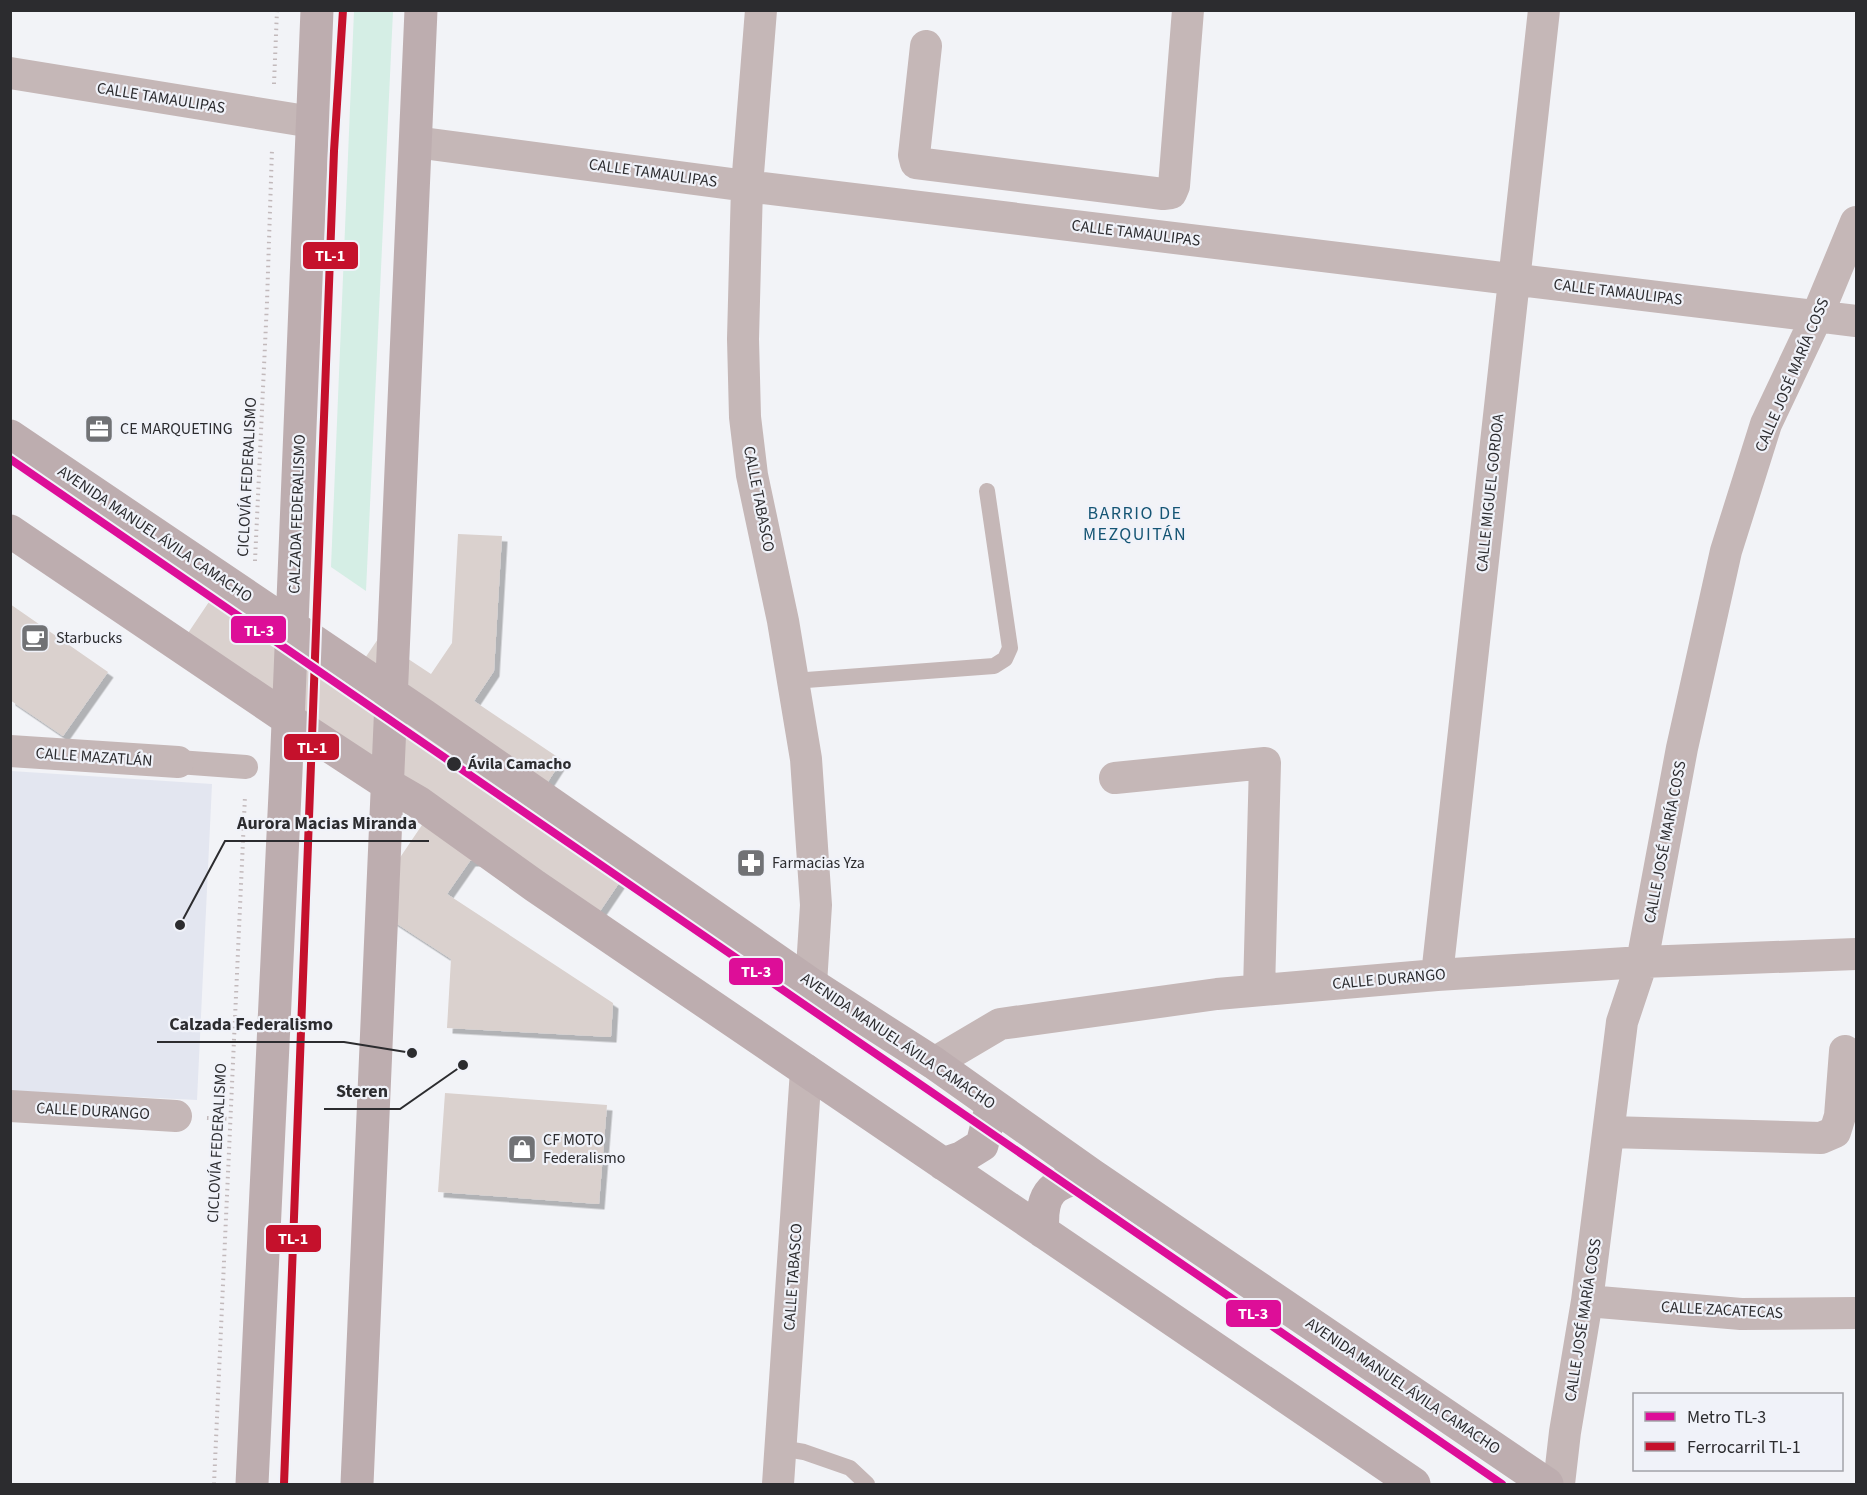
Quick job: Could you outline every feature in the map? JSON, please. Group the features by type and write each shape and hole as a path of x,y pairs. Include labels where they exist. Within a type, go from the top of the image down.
{"main road":[{"name":"CALZADA FEDERALISMO","path":"252,1485 288,719 317,10"},
{"path":"357,1485 422,10"},
{"name":"AVENIDA MANUEL ÁVILA CAMACHO","path":"10,436 292,626 811,984 934,1064 1547,1485"},
{"path":"10,531 288,719 418,802 535,886 1414,1485"},
{"path":"943,1164 961,1158 982,1145 992,1104"},
{"path":"1043,1232 1041,1210 1050,1191 1067,1179 1092,1174"}],"street":[{"name":"CALLE TABASCO","path":"761,10 747,186 743,339 745,417 752,475 770,558 806,759 816,905 811,984"},
{"path":"926,46 914,155 916,163 1163,194 1171,193 1174,186 1188,10"},
{"name":"CALLE MIGUEL GORDOA","path":"1437,975 1544,10"},
{"name":"CALLE TAMAULIPAS","path":"10,74 312,122"},
{"name":"CALLE TAMAULIPAS","path":"415,142 747,186 1857,321"},
{"name":"CALLE JOSÉ MARÍA COSS","path":"1560,1485 1565,1432 1587,1301 1622,1022 1642,962 1682,748 1725,551 1766,424 1817,316 1857,222"},
{"name":"CALLE MAZATLÁN","path":"10,751 178,762"},
{"path":"178,762 246,767"},
{"path":"1115,778 1265,763 1259,990"},
{"name":"CALLE DURANGO","path":"934,1064 1000,1024 1217,994 1437,975 1642,962 1857,954"},
{"path":"1609,1132 1821,1138 1835,1132 1840,1116 1845,1051"},
{"name":"CALLE TABASCO","path":"778,1485 806,1070"},
{"name":"CALLE DURANGO","path":"10,1106 176,1116"},
{"name":"CALLE ZACATECAS","path":"1587,1301 1741,1314 1857,1313"}],"lane":[{"path":"793,681 993,666 1005,659 1010,648 987,491"},
{"path":"781,1448 804,1452 850,1468 867,1485"}],"path":[{"name":"CICLOVÍA FEDERALISMO","path":"254,601 277,10"},
{"name":"CICLOVÍA FEDERALISMO","path":"214,1485 246,767"},
{"path":"176,1116 270,1121"}],"shaded area":[{"path":"11,771 212,784 197,1100 11,1091"}],"green space":[{"path":"354,11 393,11 366,591 331,567"}],"building":[{"name":"Ávila Camacho","path":"458,534 502,536 494,671 474,701 562,760 544,788 640,852 586,932 480,861 470,861 447,894 613,1003 611,1037 447,1028 451,959 368,905 424,822 178,648 229,572 363,661 378,639 431,674 452,643"},
{"name":"Starbucks","path":"10,604 108,672 63,736 10,700"},
{"name":"CF MOTO Federalismo","path":"445,1093 607,1105 599,1204 438,1192"}],"metro line":[{"name":"TL-3","path":"10,459 1502,1484"}],"rail line":[{"name":"TL-1","path":"284,1484 334,151 343,10"}],"place":[{"name":"CE MARQUETING","path":"99,429"},
{"name":"Starbucks","path":"35,638"},
{"name":"Ávila Camacho","path":"454,764"},
{"name":"Farmacias Yza","path":"751,863"},
{"name":"Aurora Macias Miranda","path":"180,925"},
{"name":"Calzada Federalismo","path":"412,1053"},
{"name":"Steren","path":"463,1065"},
{"name":"CF MOTO Federalismo","path":"522,1149"}],"district":[{"name":"BARRIO DE MEZQUITÁN","path":"1135,523"}]}
